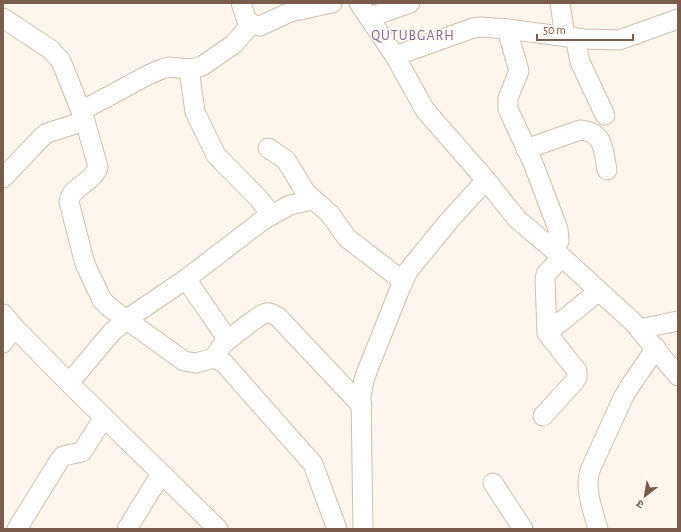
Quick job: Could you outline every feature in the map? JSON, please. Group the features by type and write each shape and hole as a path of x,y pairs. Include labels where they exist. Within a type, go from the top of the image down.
{"street":[{"path":"241,3 246,18 251,24 260,26 290,12 332,3"},
{"path":"410,3 365,10 395,56 425,110 486,180 517,219 558,254 639,329 678,376"},
{"path":"560,3 570,37 580,62 605,115"},
{"path":"3,18 56,54 61,61 83,116 98,168 95,174 71,195 69,202 85,264 102,300 184,361 196,363 214,358 223,344 228,340 259,317 266,313 272,313 278,317 362,406"},
{"path":"395,56 473,28 481,27 506,29 610,41 619,40 678,19"},
{"path":"3,178 47,133 83,116 148,75 162,68 169,67 189,69 202,66 234,44 251,24"},
{"path":"506,29 520,71 508,98 508,110 526,149 558,229 558,254 546,274 545,280 547,332 577,371 577,377 574,382 543,416"},
{"path":"189,69 195,112 216,155 259,199 272,215"},
{"path":"526,149 580,130 589,131 595,134 600,140 607,170"},
{"path":"268,148 286,160 306,193 312,200 330,214 353,244 403,282"},
{"path":"363,529 361,397 364,379 408,271 448,222 486,180"},
{"path":"70,383 112,332 127,319 186,279 263,220 290,205 312,200"},
{"path":"186,279 228,340"},
{"path":"547,332 599,291"},
{"path":"8,320 161,474 218,529"},
{"path":"3,343 8,320"},
{"path":"639,329 678,321"},
{"path":"598,529 588,489 587,478 623,398 656,348"},
{"path":"214,358 224,363 313,464 337,529"},
{"path":"17,529 58,461 63,456 82,452 104,417"},
{"path":"126,529 161,474"},
{"path":"493,483 523,529"}],"district":[{"name":"QUTUBGARH","path":"413,36"}]}
